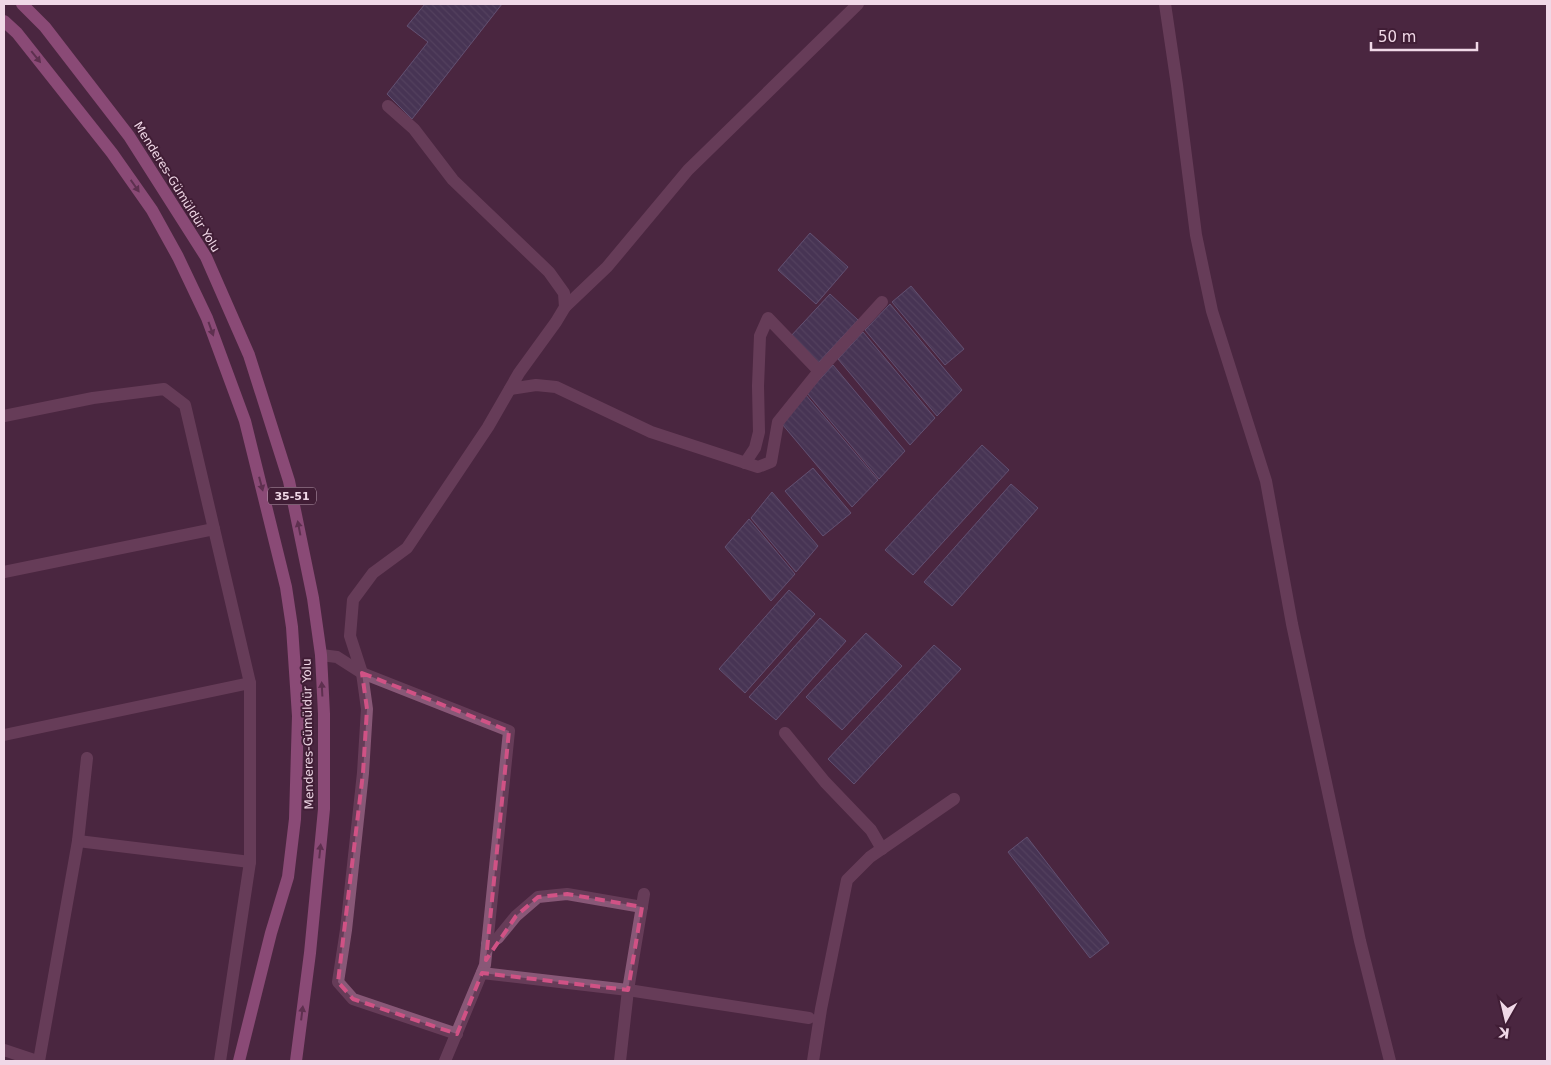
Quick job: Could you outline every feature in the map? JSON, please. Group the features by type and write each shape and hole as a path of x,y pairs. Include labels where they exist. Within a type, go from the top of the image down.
{"main road":[{"name":"Menderes-Gümüldür Yolu","path":"22,4 45,27 130,136 206,257 249,355 289,481 313,598 320,655 324,714 324,808 310,953 296,1061"},
{"name":"Menderes-Gümüldür Yolu","path":"4,21 23,41 112,153 152,210 178,257 207,318 245,421 279,555 292,627 298,716 295,819 288,877 271,932 239,1061"}],"street":[{"path":"457,1034 353,999 338,982 346,930 368,709 362,673 350,636 353,600 372,573 407,548 488,427 519,373 565,307 607,267 688,170 858,4"},
{"path":"1164,4 1177,85 1196,235 1212,311 1266,481 1298,652 1360,941 1390,1061"},
{"path":"388,106 414,129 453,180 549,272 564,293 565,307"},
{"path":"510,389 536,385 556,387 651,432 758,467 771,462 778,422 819,371 882,302"},
{"path":"745,463 755,448 759,432 760,336 768,318 819,371"},
{"path":"4,416 93,398 164,388 185,405 250,683 250,862 220,1061"},
{"path":"4,572 214,529"},
{"path":"320,655 337,657 362,673 509,731 485,965 445,1061"},
{"path":"4,735 250,683"},
{"path":"786,733 824,782 871,830 882,848"},
{"path":"4,1050 38,1061 78,841 87,758"},
{"path":"812,1061 847,880 870,857 954,799"},
{"path":"78,841 250,862"},
{"path":"487,944 498,938 516,916 538,897 567,894 643,900 628,990 620,1061"},
{"path":"482,973 628,990 809,1018"}],"highlighted area":[{"path":"362,673 509,731 486,960 516,916 538,897 567,894 642,907 628,990 482,973 457,1034 353,999 338,982 363,773 367,709"}],"building":[{"path":"425,4 502,4 412,119 387,94 428,42 407,26"},
{"path":"810,233 848,267 816,304 778,270"},
{"path":"911,286 964,349 945,365 892,302"},
{"path":"830,294 858,320 818,363 790,337"},
{"path":"890,304 962,390 937,416 865,330"},
{"path":"863,332 935,418 910,445 838,359"},
{"path":"833,365 905,451 879,479 807,393"},
{"path":"805,394 878,480 852,507 782,424"},
{"path":"982,445 1009,470 913,575 885,550"},
{"path":"813,468 851,513 823,536 785,491"},
{"path":"1011,484 1038,508 952,606 924,582"},
{"path":"772,492 818,546 796,572 751,518"},
{"path":"749,519 795,574 771,601 725,547"},
{"path":"789,590 815,614 745,693 719,669"},
{"path":"820,618 846,641 776,720 749,697"},
{"path":"866,633 902,666 842,730 806,697"},
{"path":"934,645 961,669 854,784 828,759"},
{"path":"1027,837 1109,943 1090,958 1008,852"}]}
